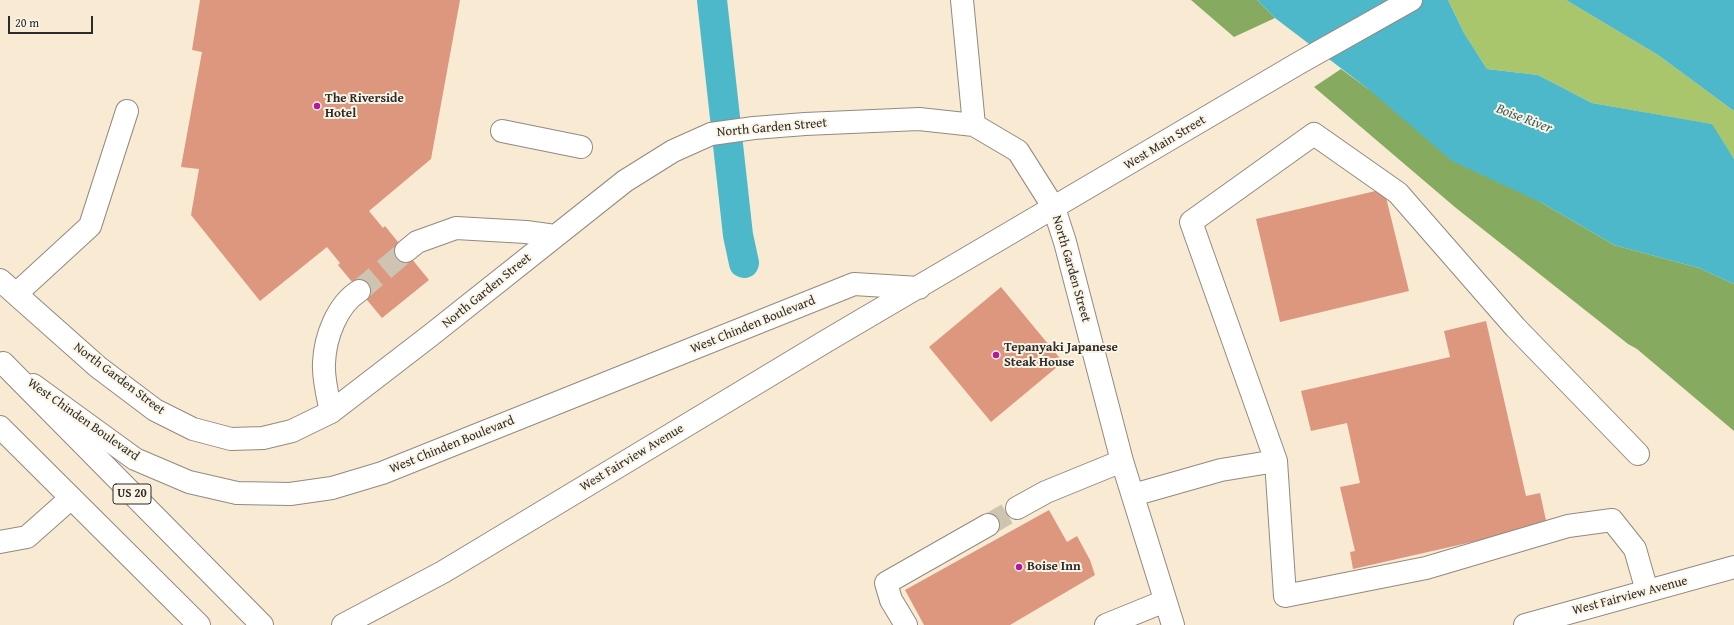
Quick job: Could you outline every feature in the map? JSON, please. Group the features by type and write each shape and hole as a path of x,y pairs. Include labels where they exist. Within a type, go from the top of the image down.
{"main road":[{"path":"962,0 974,125"},
{"name":"West Main Street","path":"919,288 1299,63 1411,0"},
{"path":"16,294 90,226 127,111"},
{"name":"North Garden Street","path":"0,280 98,366 149,405 193,429 231,439 263,438 292,431 331,412 625,181 673,150 711,134 754,128 919,119 974,125 1018,151 1054,208 1065,242 1122,461 1173,625"},
{"path":"502,131 581,147"},
{"path":"1638,454 1515,327 1398,194 1314,134 1191,222 1276,461 1285,596 1426,568 1568,526 1612,520 1635,549 1647,591"},
{"path":"406,252 417,242 456,228 526,232 556,236"},
{"name":"West Chinden Boulevard","path":"2,362 135,460 189,482 237,493 290,494 332,488 382,473 854,284 919,288"},
{"name":"West Fairview Avenue","path":"343,625 443,572 821,344 919,288"},
{"path":"331,412 324,363 331,327 350,297 360,291"},
{"name":"US 20","path":"2,362 262,625"},
{"path":"0,427 199,625"},
{"path":"1017,508 1046,492 1122,461"},
{"path":"1133,495 1220,470 1276,461"},
{"path":"0,542 27,537 71,498"},
{"path":"906,625 891,600 886,583 988,525"},
{"name":"West Fairview Avenue","path":"1525,625 1734,567"},
{"path":"1106,625 1165,601"}],"green space":[{"path":"1191,0 1257,0 1275,18 1234,37"},
{"path":"1448,0 1566,0 1658,55 1734,111 1734,159 1711,124 1592,103 1538,75 1487,69 1464,33"},
{"path":"1341,69 1367,88 1542,203 1614,245 1699,268 1734,284 1734,431 1637,349 1628,344 1456,208 1314,87"}],"water":[{"name":"Boise River","path":"1257,0 1448,0 1464,33 1487,69 1538,75 1592,103 1712,124 1734,159 1734,284 1699,268 1614,245 1542,203 1452,161 1367,88 1275,18"},
{"path":"1566,0 1734,0 1734,111 1658,55"}],"building":[{"name":"The Riverside Hotel","path":"200,0 460,0 431,159 369,211 383,228 385,226 429,280 382,318 338,265 340,263 327,247 260,301 191,215 199,169 181,167 202,52 192,50"},
{"path":"1384,189 1409,291 1280,322 1256,219"},
{"name":"Tepanyaki Japanese Steak House","path":"1001,287 1063,362 991,422 929,347"},
{"path":"1486,321 1526,496 1540,493 1547,525 1353,569 1350,552 1355,551 1340,487 1360,483 1347,423 1311,431 1301,391 1450,357 1444,331"},
{"name":"Boise Inn","path":"1049,510 1067,542 1077,536 1090,560 1095,575 1010,625 924,625 905,590"}],"waterway":[{"path":"712,0 738,235 744,263"}],"tunnel":[{"path":"359,291 406,251"},
{"path":"988,525 1017,508"}],"place":[{"name":"The Riverside Hotel","path":"317,106"},
{"name":"Tepanyaki Japanese Steak House","path":"996,355"},
{"name":"Boise Inn","path":"1019,567"}]}
